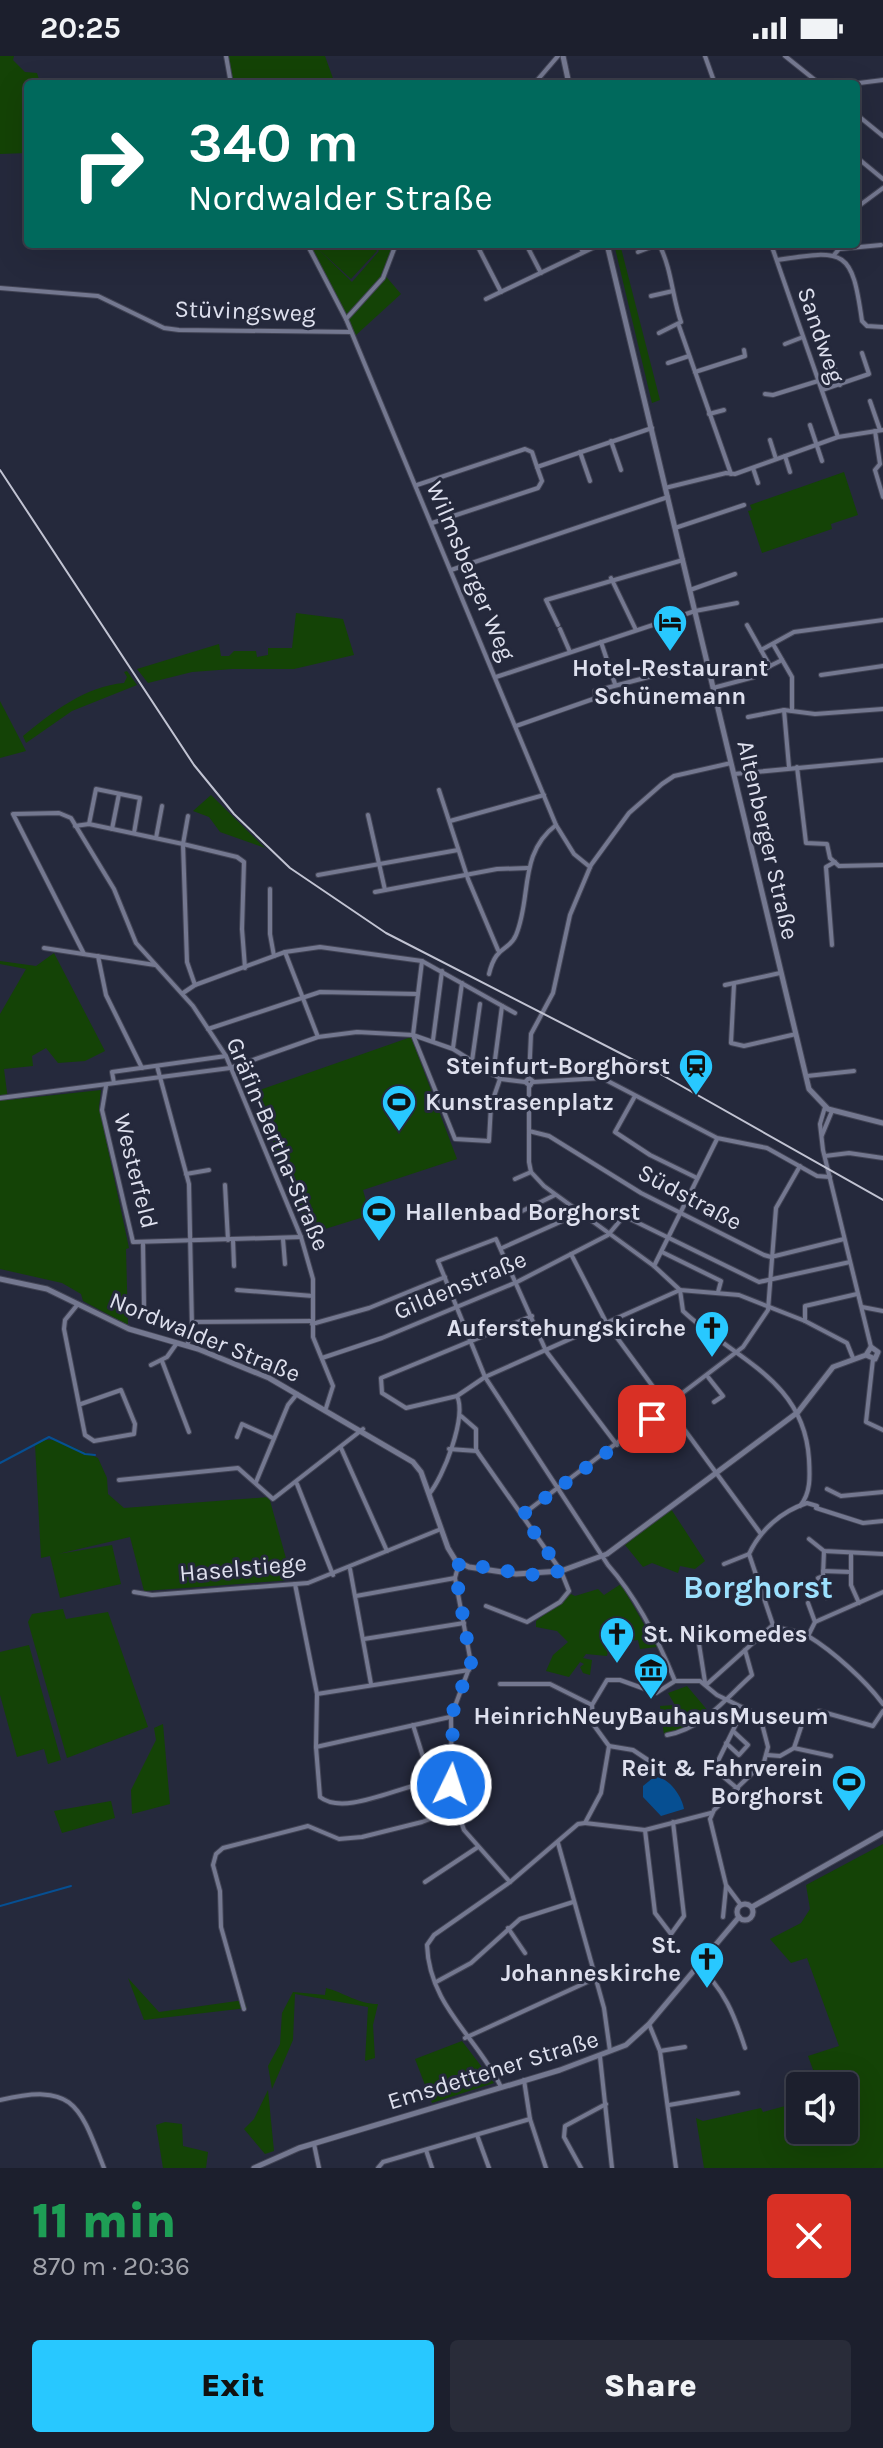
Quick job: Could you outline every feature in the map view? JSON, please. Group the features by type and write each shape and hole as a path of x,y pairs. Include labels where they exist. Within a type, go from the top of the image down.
{"main road":[{"path":"560,56 568,80"},
{"name":"Altenberger Straße","path":"605,248 652,428 780,973 811,1093 825,1107"},
{"path":"825,1107 883,1123"},
{"name":"Nordwalder Straße","path":"0,1279 33,1285 129,1329 187,1346 298,1392 363,1429 413,1462 453,1557 460,1563"},
{"path":"866,1355 871,1347 878,1356"},
{"path":"460,1563 530,1575 561,1571 602,1557 798,1412 833,1367 853,1358 878,1356"},
{"path":"739,1917 741,1905 752,1907 883,1833"},
{"name":"Emsdettener Straße","path":"254,2168 314,2144 611,2053 626,2045 649,2024 739,1917 750,1919 752,1907"}],"street":[{"path":"226,56 230,80"},
{"path":"538,80 560,56"},
{"path":"705,56 714,80"},
{"path":"785,56 815,80"},
{"path":"860,83 883,80"},
{"path":"860,117 883,136"},
{"path":"860,160 883,179"},
{"path":"860,205 883,188"},
{"path":"860,247 881,245"},
{"name":"Wilmsberger Weg","path":"309,248 346,319 556,825 574,854 590,867"},
{"path":"346,319 383,278 394,248"},
{"path":"481,248 479,249 501,292"},
{"path":"528,248 541,273"},
{"path":"581,248 583,252"},
{"path":"486,299 594,248"},
{"path":"638,252 653,248"},
{"path":"661,248 679,326 731,474"},
{"name":"Sandweg","path":"772,248 838,437"},
{"path":"834,255 839,249 850,248"},
{"path":"777,261 821,253 834,255 854,274 862,321 867,326 883,327"},
{"name":"Stüvingsweg","path":"0,288 98,296 164,328 179,330 351,332"},
{"path":"651,296 673,291"},
{"path":"659,333 679,326"},
{"path":"785,344 803,337"},
{"path":"695,372 745,356 744,350"},
{"path":"822,390 869,374 862,353"},
{"path":"668,363 689,356"},
{"path":"831,358 840,385"},
{"path":"765,394 773,395 818,381"},
{"path":"870,401 879,430 880,466 875,470 883,497"},
{"path":"709,414 724,410"},
{"path":"810,425 822,461"},
{"path":"537,467 652,428"},
{"path":"665,488 753,468 838,437 879,430"},
{"path":"770,440 776,459"},
{"path":"611,441 621,470"},
{"path":"416,486 525,449 532,452 542,481 538,488 432,523"},
{"path":"580,452 590,481"},
{"path":"785,456 790,472"},
{"path":"753,468 758,483"},
{"path":"451,570 668,497"},
{"path":"675,528 744,505"},
{"path":"570,653 546,600 611,578 683,560"},
{"path":"690,590 735,574"},
{"path":"611,578 636,630"},
{"path":"496,677 695,611 737,603"},
{"path":"761,650 800,631 883,620"},
{"path":"747,625 770,666"},
{"path":"601,642 615,684"},
{"path":"773,644 792,677 792,711"},
{"path":"713,688 754,677 782,660"},
{"path":"821,675 883,666"},
{"path":"516,726 596,698 595,691 615,684 670,675"},
{"path":"748,717 784,710 815,714 883,709"},
{"path":"784,710 789,767"},
{"path":"734,774 883,760"},
{"path":"731,763 674,776 662,784 629,813 590,867 570,915 553,993 534,1025 528,1050 531,1172 578,1214 654,1266 680,1290 690,1294 718,1292 739,1295 769,1306 847,1343 853,1358"},
{"path":"797,767 806,843 827,844 835,862 844,866 883,865"},
{"path":"89,824 96,789 140,798 134,833"},
{"path":"439,790 467,875 498,950"},
{"path":"112,829 119,794"},
{"path":"450,821 544,795"},
{"path":"156,838 162,806"},
{"name":"Gräfin-Bertha-Straße","path":"84,954 13,814 59,813 71,818 114,889 133,938 183,993 226,1056 301,1237 313,1279 312,1323 333,1386 326,1408"},
{"path":"368,815 385,890"},
{"path":"188,816 183,844 187,962 195,985"},
{"path":"75,826 89,824 134,833 237,857 244,862 242,929 245,968"},
{"path":"489,974 498,950 517,934 528,868 536,846 556,825"},
{"path":"318,875 458,850"},
{"path":"832,945 826,867 835,862"},
{"path":"375,892 467,875 528,868"},
{"path":"270,889 270,934 274,956"},
{"path":"183,993 195,985 285,952 320,947 422,961 515,1013"},
{"path":"44,948 155,965"},
{"path":"285,952 318,1037"},
{"path":"98,956 106,995 142,1068"},
{"path":"422,961 413,1035 455,1139 489,1141 491,1105 501,1079"},
{"path":"433,1041 442,971"},
{"path":"725,985 780,973"},
{"path":"453,1049 462,983"},
{"path":"734,984 731,1043 744,1046 796,1034"},
{"path":"208,1029 302,996 347,991 417,994"},
{"path":"472,1062 480,1004"},
{"path":"493,1075 502,1006"},
{"path":"0,1098 230,1068 318,1037 357,1032 413,1035 453,1049 501,1079 529,1082 593,1076 717,1138 767,1148 820,1177 830,1177"},
{"path":"115,1084 112,1072 226,1056"},
{"path":"157,1066 186,1174 192,1322 187,1346"},
{"path":"807,1076 854,1071"},
{"name":"Westerfeld","path":"106,1086 102,1110 130,1237 133,1242 143,1244 144,1305"},
{"path":"635,1096 615,1132 650,1155 697,1178"},
{"path":"825,1107 820,1124 821,1138 871,1347"},
{"path":"821,1138 832,1111"},
{"name":"Südstraße","path":"529,1131 549,1136 679,1213 771,1257"},
{"path":"654,1266 717,1138"},
{"path":"825,1156 849,1153 883,1158"},
{"path":"522,1515 738,1353 769,1306 776,1208 800,1166"},
{"path":"186,1174 209,1170"},
{"path":"515,1179 531,1172"},
{"path":"225,1185 234,1266"},
{"path":"516,1214 555,1195"},
{"path":"502,1248 578,1214"},
{"path":"608,1235 624,1216 759,1282 850,1262"},
{"name":"Gildenstraße","path":"322,1358 382,1338 517,1282 608,1235"},
{"path":"143,1244 301,1237"},
{"path":"283,1239 285,1264"},
{"path":"617,1445 546,1351 496,1239 438,1261 485,1377 602,1557 625,1584 661,1648 675,1681"},
{"path":"771,1257 844,1239"},
{"path":"661,1251 721,1281 718,1292"},
{"path":"571,1254 607,1324 761,1534"},
{"path":"192,1322 312,1323 369,1308 445,1277"},
{"path":"237,1290 313,1296"},
{"path":"532,1316 381,1378 382,1393 401,1408 457,1396 485,1377 680,1290"},
{"path":"680,1290 683,1311 782,1391 804,1421 810,1466 808,1494 800,1506 761,1534 749,1554 724,1564"},
{"path":"805,1321 805,1306 857,1294"},
{"path":"78,1304 65,1320 64,1329 88,1439 134,1434 135,1424 121,1390 81,1404"},
{"path":"861,1307 883,1311"},
{"path":"151,1365 162,1361 177,1343"},
{"path":"878,1356 866,1422 883,1430"},
{"path":"162,1361 189,1432"},
{"path":"708,1377 723,1396 714,1402"},
{"path":"256,1482 273,1438 298,1392"},
{"path":"429,1494 440,1482 461,1416 457,1396"},
{"path":"461,1416 476,1429 477,1451 561,1571 568,1594 536,1618 521,1622 486,1606"},
{"path":"237,1437 242,1424 273,1438"},
{"path":"119,1480 238,1468 273,1499 363,1429"},
{"path":"341,1448 387,1551"},
{"path":"449,1449 477,1451"},
{"path":"297,1483 333,1575"},
{"path":"827,1489 841,1496 883,1492"},
{"path":"800,1506 817,1507 863,1523 883,1521"},
{"name":"Haselstiege","path":"134,1592 152,1595 295,1584 333,1575 441,1529"},
{"path":"809,1539 824,1551 883,1554"},
{"path":"824,1551 823,1571 818,1578 827,1598"},
{"path":"749,1554 773,1625 787,1633 808,1636 854,1673 883,1704"},
{"path":"851,1554 851,1585 859,1603"},
{"path":"460,1563 455,1578 469,1670 451,1717 454,1752 451,1785 455,1809 464,1830 510,1882"},
{"path":"349,1568 371,1684"},
{"path":"823,1571 851,1572"},
{"path":"356,1596 455,1578"},
{"path":"295,1584 317,1694 319,1791 329,1803 367,1799 431,1782 451,1785"},
{"path":"808,1636 815,1622 883,1592"},
{"path":"808,1603 815,1622"},
{"path":"364,1639 464,1623"},
{"path":"706,1685 773,1625"},
{"path":"699,1644 706,1685"},
{"path":"667,1735 686,1731 752,1675 745,1650"},
{"path":"317,1694 469,1670"},
{"path":"648,1760 633,1750 609,1746 593,1724 592,1705 607,1680 620,1680 652,1693 675,1681 695,1680 706,1685 761,1720 767,1755"},
{"path":"500,1684 550,1684 592,1705"},
{"path":"738,1789 714,1769 744,1708"},
{"path":"794,1748 800,1726 813,1714 827,1711 873,1726 883,1711"},
{"path":"316,1747 451,1717"},
{"path":"413,1725 431,1782"},
{"path":"726,1743 739,1755 748,1745 733,1731"},
{"path":"585,1823 601,1793 609,1746"},
{"path":"767,1755 780,1756 794,1748 831,1756"},
{"path":"501,2087 492,2069 465,2038 436,1982 427,1950 431,1938 510,1882 578,1824 645,1830 711,1813 738,1789 767,1755"},
{"path":"244,2009 222,1937 220,1891 213,1865 216,1854 223,1848 308,1826 346,1839 422,1822 481,1800"},
{"path":"711,1813 711,1826 726,1885 723,1917"},
{"path":"645,1830 655,1913 671,1934 684,1916 673,1822"},
{"path":"557,1842 596,1978 611,2053"},
{"path":"425,1882 478,1847"},
{"path":"726,1885 741,1905"},
{"path":"436,1982 471,1963 508,1928 534,1913 573,1902"},
{"path":"508,1928 525,1953"},
{"path":"697,1966 711,1978 734,2012 745,2048"},
{"path":"465,2038 596,1978"},
{"path":"649,2024 660,2051 676,2168"},
{"path":"660,2051 685,2047"},
{"path":"600,2057 612,2168"},
{"path":"524,2080 530,2119 546,2168"},
{"path":"0,2100 37,2092 68,2101 87,2125 104,2168"},
{"path":"669,2105 738,2093"},
{"path":"581,2168 564,2137 565,2126 606,2104"},
{"path":"378,2168 383,2162 530,2119"},
{"path":"477,2135 489,2168"},
{"path":"314,2144 319,2168"},
{"path":"426,2150 432,2168"}],"green space":[{"path":"0,56 14,56 13,60 25,72 37,73 39,80 24,80 24,153 0,154"},
{"path":"228,56 325,56 334,80 233,80"},
{"path":"311,248 317,248 352,282 379,251 376,248 393,248 383,273 401,294 355,336"},
{"path":"317,248 374,248 377,251 351,279"},
{"path":"615,248 621,248 660,400 652,403"},
{"path":"844,472 858,515 831,524 832,529 762,553 748,511 752,510 750,505"},
{"path":"296,613 343,619 354,655 294,669 192,672 148,683 137,669 219,644 221,656 229,656 234,651 256,651 257,657 268,655 268,648 292,648"},
{"path":"127,671 137,685 72,711 26,743 23,736 46,718 96,689 124,683 127,677 124,672"},
{"path":"0,701 26,751 0,758"},
{"path":"211,795 265,848 220,832 209,817 193,811"},
{"path":"54,953 105,1051 85,1061 58,1063 46,1048 32,1056 33,1066 4,1069 8,1100 101,1090 99,1107 129,1248 126,1249 128,1325 83,1301 81,1294 62,1283 0,1269 0,1014 26,969 0,964 0,961 36,966"},
{"path":"411,1037 457,1159 363,1190 370,1215 309,1234 254,1092"},
{"path":"57,1440 98,1458 107,1478 108,1494 124,1508 269,1497 292,1580 144,1591 130,1537 58,1554 112,1545 121,1584 60,1598 50,1556 41,1558 35,1444"},
{"path":"671,1509 705,1561 695,1569 680,1566 678,1573 652,1563 643,1567 625,1545"},
{"path":"621,1584 657,1647 640,1649 638,1640 621,1642 621,1647 609,1644 607,1656 586,1654 583,1658 592,1660 590,1675 583,1673 580,1667 584,1664 580,1662 569,1677 546,1671 553,1655 568,1642 557,1631 536,1627 536,1621 571,1594 575,1596 598,1589 604,1595"},
{"path":"63,1609 66,1619 108,1612 148,1727 67,1758 28,1622 32,1614"},
{"path":"29,1645 61,1760 48,1764 44,1749 17,1757 0,1695 0,1652"},
{"path":"687,1686 709,1712 684,1731 664,1735 660,1706 675,1705 668,1693"},
{"path":"163,1724 170,1804 132,1814 131,1790 156,1740 154,1728"},
{"path":"111,1801 115,1818 62,1833 54,1811"},
{"path":"883,1844 883,2168 704,2168 696,2118 703,2121 786,2106 786,2144 858,2144 858,2072 814,2072 808,2056 839,2046 807,1958 791,1963 770,1939 801,1923 810,1909 806,1885"},
{"path":"128,1978 159,2012 244,2000 247,2008 144,2020"},
{"path":"326,1988 378,2004 373,2025 375,2058 365,2061 368,2007 295,1994 293,2040 272,2089 268,2066 280,2044 282,2013 293,1992 325,1995"},
{"path":"462,2041 494,2083 432,2103 415,2059"},
{"path":"268,2090 274,2151 265,2154 244,2129 254,2119"},
{"path":"165,2122 182,2124 183,2146 208,2152 206,2168 163,2168 156,2125"}],"water":[{"path":"654,1777 674,1788 684,1809 661,1816 643,1797 643,1786"}],"waterway":[{"path":"0,1463 49,1437 85,1454 95,1455"},
{"path":"0,1906 71,1886"}],"railway":[{"path":"0,470 194,765 234,814 290,868 386,933 655,1071 883,1200"}],"place":[{"name":"Hotel-Restaurant Schünemann","path":"670,653"},
{"name":"Steinfurt-Borghorst","path":"696,1097"},
{"name":"Kunstrasenplatz","path":"399,1133"},
{"name":"Hallenbad Borghorst","path":"379,1243"},
{"name":"Auferstehungskirche","path":"712,1359"},
{"name":"St. Nikomedes","path":"617,1665"},
{"name":"HeinrichNeuyBauhausMuseum","path":"651,1701"},
{"name":"Reit & Fahrverein Borghorst","path":"849,1813"},
{"name":"St. Johanneskirche","path":"707,1990"}],"district":[{"name":"Borghorst","path":"758,1587"}],"route":[{"path":"451,1785 454,1752 451,1717 471,1663 455,1570 460,1563 469,1567 530,1575 561,1571 522,1515 652,1419"}]}
